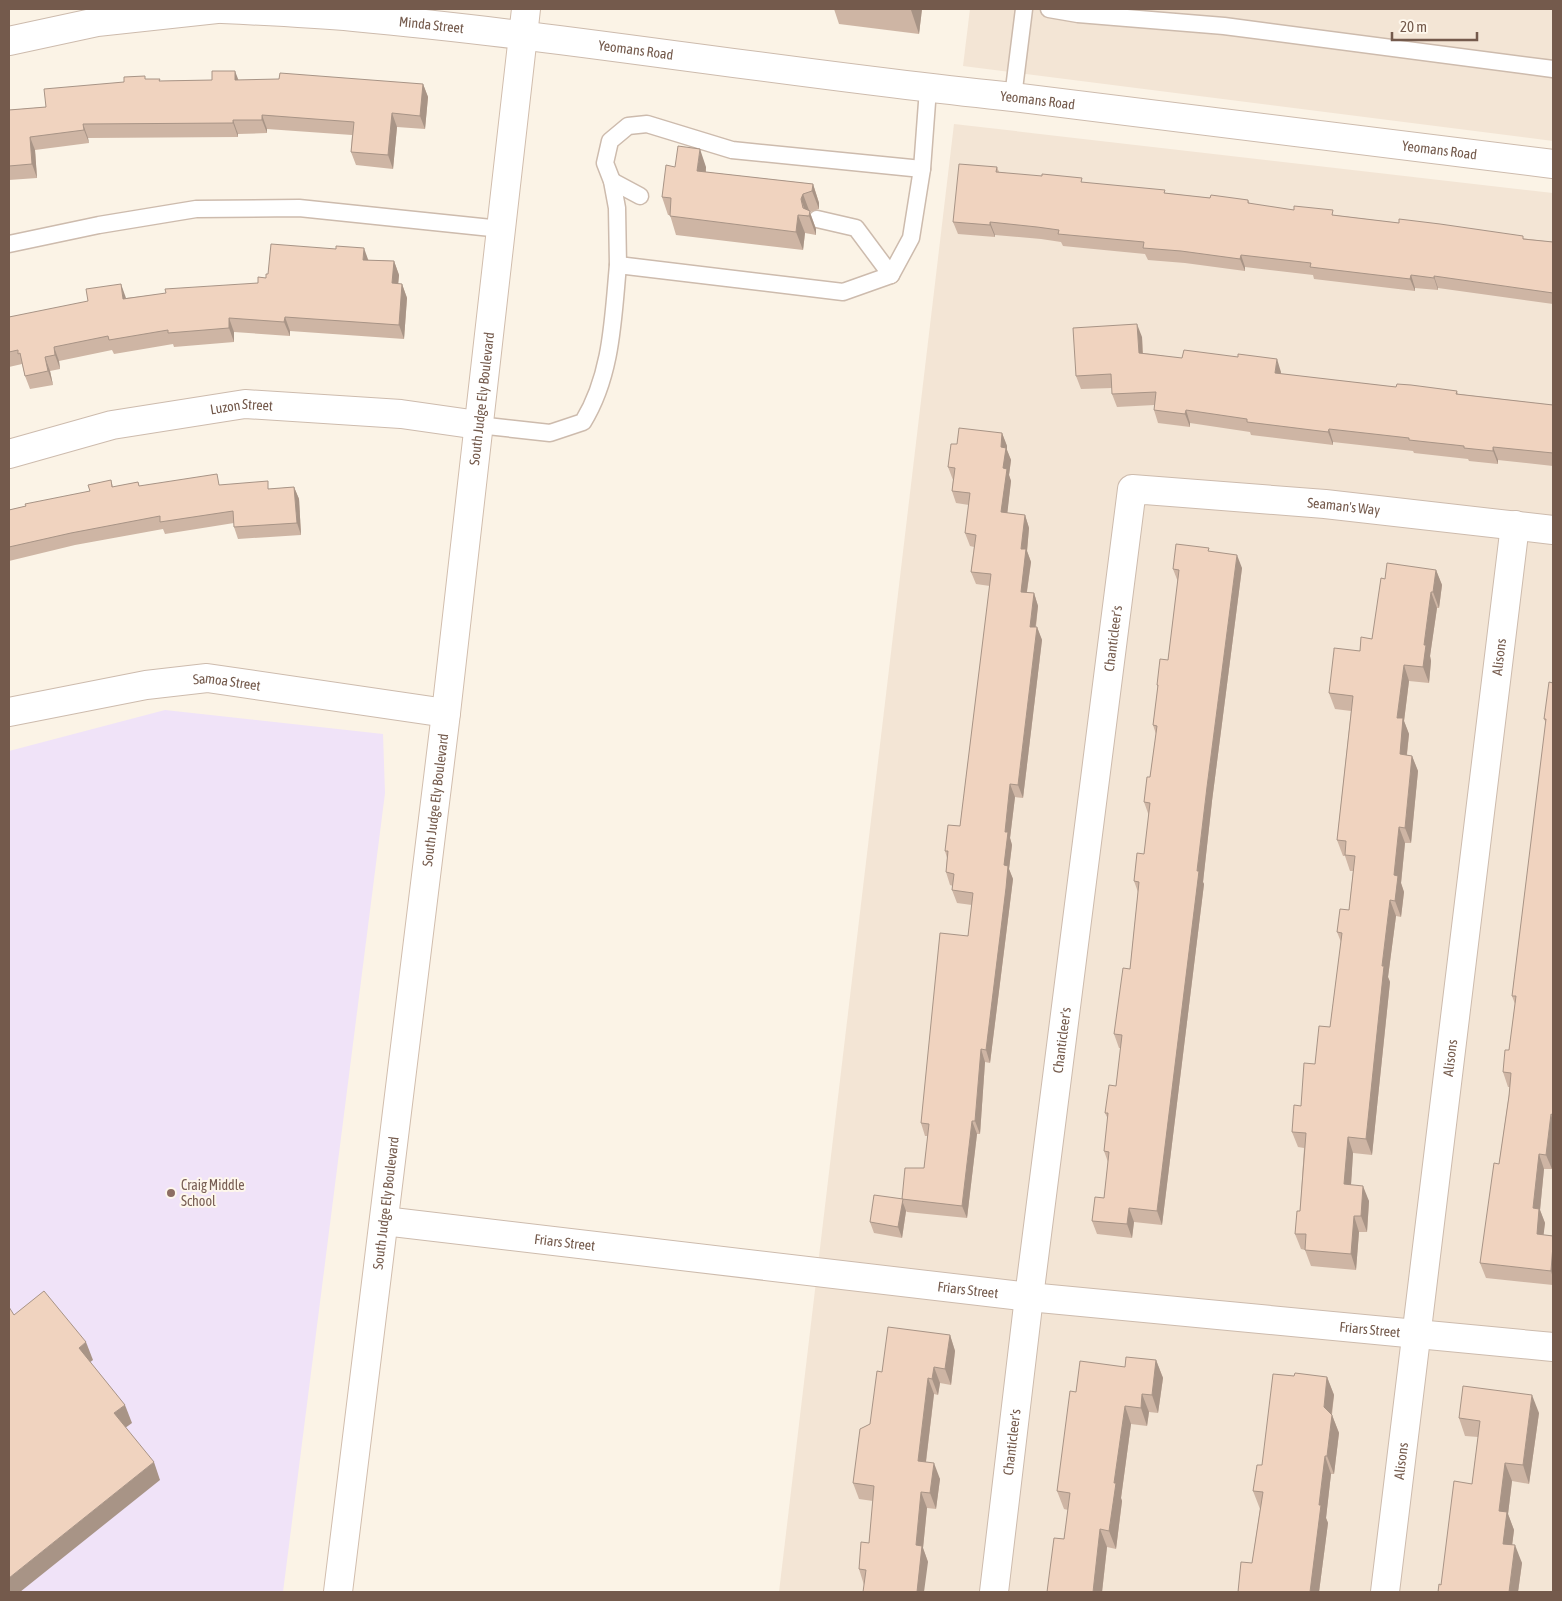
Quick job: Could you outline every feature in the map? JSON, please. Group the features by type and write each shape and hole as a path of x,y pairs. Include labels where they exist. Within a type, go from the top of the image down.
{"street":[{"path":"9,41 97,22 217,9"},
{"name":"Minda Street","path":"222,9 353,17 522,36"},
{"name":"South Judge Ely Boulevard","path":"338,1592 446,713 526,9"},
{"name":"Yeomans Road","path":"522,36 928,88 1553,164"},
{"name":"Luzon Street","path":"9,454 112,425 245,404 400,414 478,424"},
{"name":"Seaman's Way","path":"1132,489 1325,504 1553,530"},
{"name":"Chanticleer's","path":"994,1592 1029,1297 1132,489"},
{"name":"Alisons","path":"1385,1592 1514,525"},
{"name":"Samoa Street","path":"9,712 146,685 207,678 446,713"},
{"name":"Friars Street","path":"384,1221 1029,1297 1553,1347"}],"lane":[{"path":"1013,97 1024,9"},
{"path":"1049,9 1078,14 1224,26 1553,69"},
{"path":"618,265 843,292 891,275 911,238 922,169 928,88"},
{"path":"478,424 550,433 583,422 594,404 609,354 618,265 617,208 612,181 605,163 610,141 628,126 647,124 732,150 922,169"},
{"path":"612,181 640,196"},
{"path":"9,244 99,225 196,209 300,208 500,229"},
{"path":"817,218 856,228 891,275"}],"shaded area":[{"path":"970,9 1553,9 1553,141 963,66"},
{"path":"954,124 1553,193 1553,1592 779,1592"},
{"name":"Craig Middle School","path":"165,710 383,734 385,793 283,1592 9,1592 9,751"}],"building":[{"path":"212,71 235,71 235,80 279,79 280,73 423,84 420,116 392,113 388,155 351,152 354,122 262,115 262,120 233,120 233,123 83,124 84,130 30,137 32,164 9,166 9,110 46,107 44,89 124,82 124,77 145,76 145,79 160,79 159,81 212,80"},
{"path":"678,146 700,149 697,171 813,184 812,191 803,194 801,199 803,208 810,211 809,216 798,215 796,232 670,216 671,198 662,197 666,165 675,167"},
{"path":"959,164 997,167 996,172 1082,178 1081,182 1165,190 1164,193 1210,198 1211,195 1248,200 1248,203 1294,210 1294,206 1333,210 1332,215 1399,223 1399,219 1440,224 1523,236 1523,239 1553,242 1553,293 1434,276 1434,278 1411,275 1410,279 1310,267 1311,263 1241,255 1240,259 1143,248 1144,242 1058,234 1059,230 1037,227 990,222 990,225 953,222"},
{"path":"271,244 336,249 336,246 364,248 363,260 394,261 392,283 402,284 399,325 285,317 284,322 229,318 229,328 168,333 168,330 109,340 108,336 54,347 55,355 45,357 48,371 25,376 18,350 9,352 9,317 88,301 86,289 121,284 123,299 166,293 165,289 258,283 258,277 266,278 266,274 268,274"},
{"path":"1137,324 1139,353 1182,358 1184,350 1238,357 1238,354 1277,359 1275,373 1396,387 1397,384 1411,385 1457,391 1456,394 1553,405 1553,453 1493,447 1493,451 1464,448 1464,446 1409,440 1409,438 1329,429 1328,432 1247,422 1247,419 1186,410 1185,414 1154,410 1156,392 1112,394 1111,374 1076,376 1073,328"},
{"path":"959,428 1002,433 1001,447 1006,448 1003,468 1007,469 1001,512 1025,515 1021,549 1026,549 1021,592 1034,593 1030,627 1037,627 1018,785 1010,784 1005,832 1008,832 1004,865 1008,866 1006,888 986,1050 981,1049 975,1121 972,1121 962,1206 902,1199 905,1168 924,1168 929,1124 921,1123 940,933 968,936 973,893 952,890 954,874 946,872 948,851 945,851 948,825 960,826 991,574 971,572 976,535 965,533 970,493 952,491 955,468 948,467 951,444 957,444"},
{"path":"217,474 219,485 268,481 268,489 294,487 297,523 234,527 233,511 160,522 160,516 9,547 9,510 26,506 25,504 90,491 88,485 111,480 112,487 138,482 139,486"},
{"path":"1176,544 1209,548 1208,551 1237,555 1207,787 1197,871 1199,871 1157,1211 1129,1208 1127,1224 1092,1221 1095,1197 1104,1198 1109,1152 1104,1151 1108,1113 1105,1113 1109,1085 1116,1086 1122,1035 1114,1034 1123,968 1130,969 1139,882 1134,881 1137,853 1144,854 1150,803 1144,802 1147,777 1150,777 1157,726 1153,725 1160,659 1168,660 1179,570 1173,569"},
{"path":"1387,563 1436,570 1433,592 1431,592 1423,667 1404,665 1397,718 1403,718 1400,754 1412,756 1405,828 1399,827 1394,875 1398,876 1395,901 1390,900 1382,966 1384,966 1366,1139 1348,1137 1344,1184 1363,1186 1361,1216 1354,1216 1351,1254 1305,1250 1306,1234 1295,1234 1297,1211 1300,1211 1306,1133 1292,1132 1294,1105 1301,1106 1304,1063 1315,1064 1319,1026 1330,1027 1342,933 1337,932 1340,909 1349,910 1355,856 1345,855 1346,841 1337,840 1353,696 1329,693 1334,648 1360,651 1361,637 1372,639 1381,578 1385,579"},
{"path":"1549,682 1553,683 1553,1115 1551,1114 1546,1155 1539,1154 1533,1208 1539,1209 1537,1234 1553,1236 1551,1271 1480,1263 1494,1163 1499,1164 1509,1096 1511,1073 1503,1072 1505,1050 1509,1050 1516,996 1512,996"},
{"path":"874,1195 903,1199 898,1227 870,1222"},
{"path":"44,1291 86,1342 79,1348 125,1405 114,1413 154,1462 9,1578 9,1307 14,1315"},
{"path":"888,1327 950,1335 945,1369 934,1367 932,1379 928,1378 918,1461 934,1463 930,1493 921,1492 916,1545 922,1546 917,1592 863,1592 866,1570 859,1569 861,1542 869,1543 874,1486 853,1483 860,1429 870,1424 877,1371 882,1372"},
{"path":"1126,1357 1156,1360 1152,1395 1142,1394 1141,1408 1125,1406 1109,1531 1100,1529 1093,1592 1047,1592 1054,1538 1064,1539 1070,1493 1057,1491 1070,1391 1076,1392 1080,1361 1125,1367"},
{"path":"1295,1373 1327,1377 1324,1407 1332,1415 1327,1456 1325,1456 1310,1592 1238,1592 1241,1562 1252,1563 1263,1492 1253,1491 1257,1465 1262,1465 1273,1374 1294,1376"},
{"path":"1463,1386 1532,1395 1523,1465 1505,1463 1499,1511 1507,1512 1503,1544 1515,1545 1509,1592 1438,1592 1439,1584 1441,1585 1454,1481 1472,1484 1480,1421 1459,1418"}],"place":[{"name":"Craig Middle School","path":"171,1193"}]}
